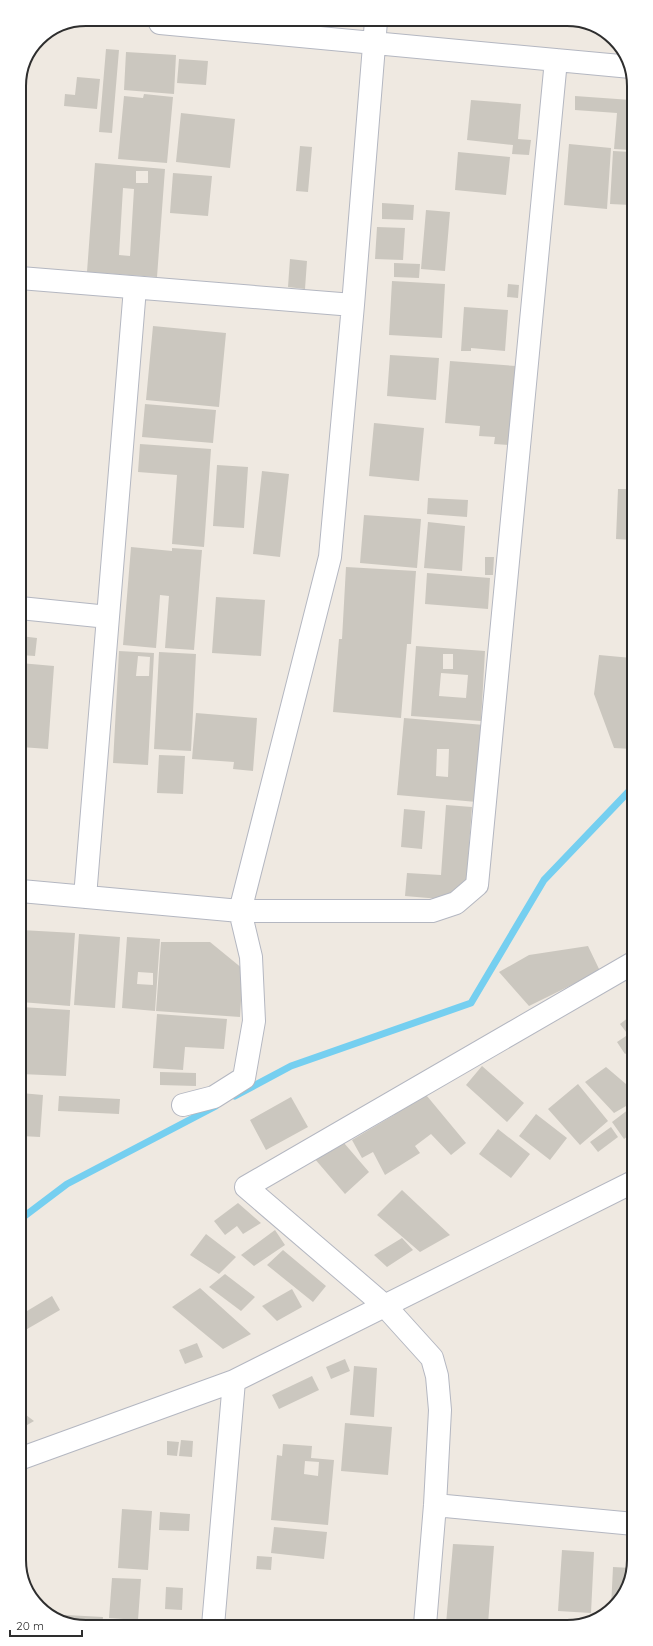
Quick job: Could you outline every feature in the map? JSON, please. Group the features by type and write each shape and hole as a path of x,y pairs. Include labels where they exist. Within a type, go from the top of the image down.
{"street":[{"path":"199,26 624,66"},
{"path":"183,1105 214,1097 244,1078 254,1021 251,957 240,911 330,557 353,305 376,26"},
{"path":"26,891 240,911 432,911 456,903 477,885 556,60"},
{"path":"26,279 353,305"},
{"path":"85,897 135,288"},
{"path":"26,609 108,617"},
{"path":"425,1620 435,1505 440,1410 437,1376 432,1358 386,1306 246,1187 627,966"},
{"path":"26,1457 234,1381 627,1185"},
{"path":"214,1620 234,1381"},
{"path":"435,1505 627,1523"}],"building":[{"path":"106,49 119,50 112,133 99,132"},
{"path":"126,52 176,55 174,94 124,90"},
{"path":"179,59 208,61 206,85 177,83"},
{"path":"77,77 100,79 97,109 64,106 65,94 75,95"},
{"path":"144,94 173,97 167,163 118,159 124,96 143,98"},
{"path":"575,96 627,100 627,150 614,149 617,113 575,110"},
{"path":"471,100 521,104 518,139 531,140 529,155 512,154 513,145 467,140"},
{"path":"181,113 235,119 230,168 176,162"},
{"path":"569,144 611,148 607,209 564,205"},
{"path":"300,146 312,147 308,192 296,191"},
{"path":"613,151 627,152 627,205 610,204"},
{"path":"458,152 510,157 506,195 455,190"},
{"path":"95,163 165,169 157,277 87,272","holes":["136,171 148,171 148,183 136,183","123,188 134,189 130,256 119,255"]},
{"path":"173,173 212,176 208,216 170,213"},
{"path":"382,203 414,205 413,220 382,219"},
{"path":"426,210 450,212 445,271 421,269"},
{"path":"377,227 405,228 403,260 375,259"},
{"path":"290,259 307,261 305,289 288,287"},
{"path":"394,263 420,264 419,278 394,277"},
{"path":"392,281 445,284 442,338 389,335"},
{"path":"508,284 519,285 518,298 507,297"},
{"path":"464,307 508,310 505,351 471,348 471,351 461,351"},
{"path":"153,326 226,333 219,407 146,400"},
{"path":"390,355 439,358 436,400 387,396"},
{"path":"450,361 516,366 509,445 494,444 495,437 479,436 480,426 445,423"},
{"path":"145,404 216,410 213,443 142,437"},
{"path":"374,423 424,428 419,481 369,476"},
{"path":"140,444 211,449 204,547 172,544 177,475 138,472"},
{"path":"217,465 248,467 244,528 213,526"},
{"path":"262,471 289,474 280,557 253,554"},
{"path":"618,489 627,489 627,540 616,539"},
{"path":"428,498 468,500 467,517 427,514"},
{"path":"364,515 421,519 417,568 360,563"},
{"path":"428,522 465,526 462,571 424,568"},
{"path":"131,547 172,551 172,548 202,550 194,650 165,648 169,596 160,595 156,648 123,645"},
{"path":"485,557 494,557 493,575 485,575"},
{"path":"346,567 416,571 411,644 407,644 401,718 333,712 339,639 342,639"},
{"path":"427,573 490,578 488,609 425,604"},
{"path":"216,597 265,600 261,656 212,653"},
{"path":"26,637 37,638 35,656 26,655"},
{"path":"416,646 485,651 481,721 411,716","holes":["443,654 453,654 453,669 443,669","441,673 468,675 466,698 439,696"]},
{"path":"119,651 154,653 148,765 113,763","holes":["138,656 150,657 149,676 136,676"]},
{"path":"159,652 196,654 191,751 154,749"},
{"path":"599,655 627,658 627,749 614,748 594,694"},
{"path":"26,664 54,666 48,749 26,747"},
{"path":"196,713 257,718 253,771 233,769 234,762 192,759"},
{"path":"404,718 484,725 477,802 397,795","holes":["437,749 449,749 448,777 436,776"]},
{"path":"159,755 185,756 183,794 157,793"},
{"path":"446,805 472,807 466,886 440,899 405,896 407,873 441,875"},
{"path":"404,809 425,811 422,849 401,847"},
{"path":"26,930 75,933 70,1006 26,1002"},
{"path":"79,934 120,937 115,1008 74,1005"},
{"path":"127,937 160,939 155,1011 122,1008","holes":["138,972 153,973 153,985 137,984"]},
{"path":"161,942 210,942 243,969 240,1017 156,1011"},
{"path":"588,946 600,971 529,1006 499,972 529,955"},
{"path":"26,1007 70,1010 66,1076 26,1074"},
{"path":"157,1014 227,1019 224,1049 185,1047 183,1070 153,1068"},
{"path":"627,1019 627,1033 620,1024"},
{"path":"626,1036 627,1053 625,1054 617,1042"},
{"path":"482,1066 524,1103 507,1122 466,1085"},
{"path":"606,1067 627,1085 627,1105 614,1113 585,1082"},
{"path":"160,1072 196,1073 196,1086 160,1085"},
{"path":"578,1084 608,1121 580,1145 548,1109"},
{"path":"422,1090 466,1143 451,1155 431,1134 415,1146 420,1153 385,1175 373,1152 362,1158 352,1140 394,1115 391,1110"},
{"path":"26,1093 43,1095 40,1137 26,1136"},
{"path":"59,1096 120,1099 119,1114 58,1111"},
{"path":"291,1097 308,1127 266,1150 250,1120"},
{"path":"627,1111 627,1137 624,1139 612,1122"},
{"path":"536,1114 567,1138 550,1160 519,1136"},
{"path":"611,1127 618,1137 598,1152 590,1142"},
{"path":"498,1129 530,1154 511,1178 479,1154"},
{"path":"338,1136 369,1172 345,1194 314,1158"},
{"path":"402,1190 450,1235 420,1252 377,1215"},
{"path":"238,1203 261,1223 243,1234 237,1226 225,1235 214,1221"},
{"path":"275,1230 285,1245 254,1266 241,1255"},
{"path":"206,1234 236,1257 219,1274 190,1255"},
{"path":"402,1238 413,1250 387,1267 374,1255"},
{"path":"283,1250 326,1286 313,1302 267,1265"},
{"path":"225,1274 255,1297 241,1311 209,1287"},
{"path":"200,1288 251,1334 223,1349 172,1307"},
{"path":"292,1289 302,1307 277,1321 262,1306"},
{"path":"52,1296 60,1310 26,1330 26,1312"},
{"path":"197,1343 203,1357 185,1364 179,1350"},
{"path":"345,1359 350,1371 331,1379 326,1367"},
{"path":"354,1366 377,1368 374,1417 350,1415"},
{"path":"312,1376 319,1390 279,1409 272,1395"},
{"path":"26,1415 34,1421 26,1426"},
{"path":"345,1423 392,1427 388,1475 341,1471"},
{"path":"181,1440 193,1441 192,1457 179,1456"},
{"path":"167,1441 179,1442 177,1456 167,1455"},
{"path":"283,1444 312,1446 311,1458 334,1460 328,1525 271,1520 277,1455 282,1456","holes":["305,1461 319,1462 318,1476 304,1474"]},
{"path":"122,1509 152,1511 148,1570 118,1568"},
{"path":"160,1512 190,1514 189,1531 159,1530"},
{"path":"274,1527 327,1532 324,1559 271,1553"},
{"path":"453,1544 494,1546 488,1620 446,1620"},
{"path":"562,1550 594,1552 591,1613 558,1611"},
{"path":"257,1556 272,1557 271,1570 256,1569"},
{"path":"613,1567 626,1568 621,1586 611,1600"},
{"path":"112,1578 141,1579 138,1620 109,1618"},
{"path":"166,1587 183,1588 182,1610 165,1609"},
{"path":"63,1615 103,1617 103,1620 82,1620"}],"waterway":[{"path":"235,1096 291,1066 471,1003 544,880 627,793"},
{"path":"26,1215 67,1184 216,1106"}]}
